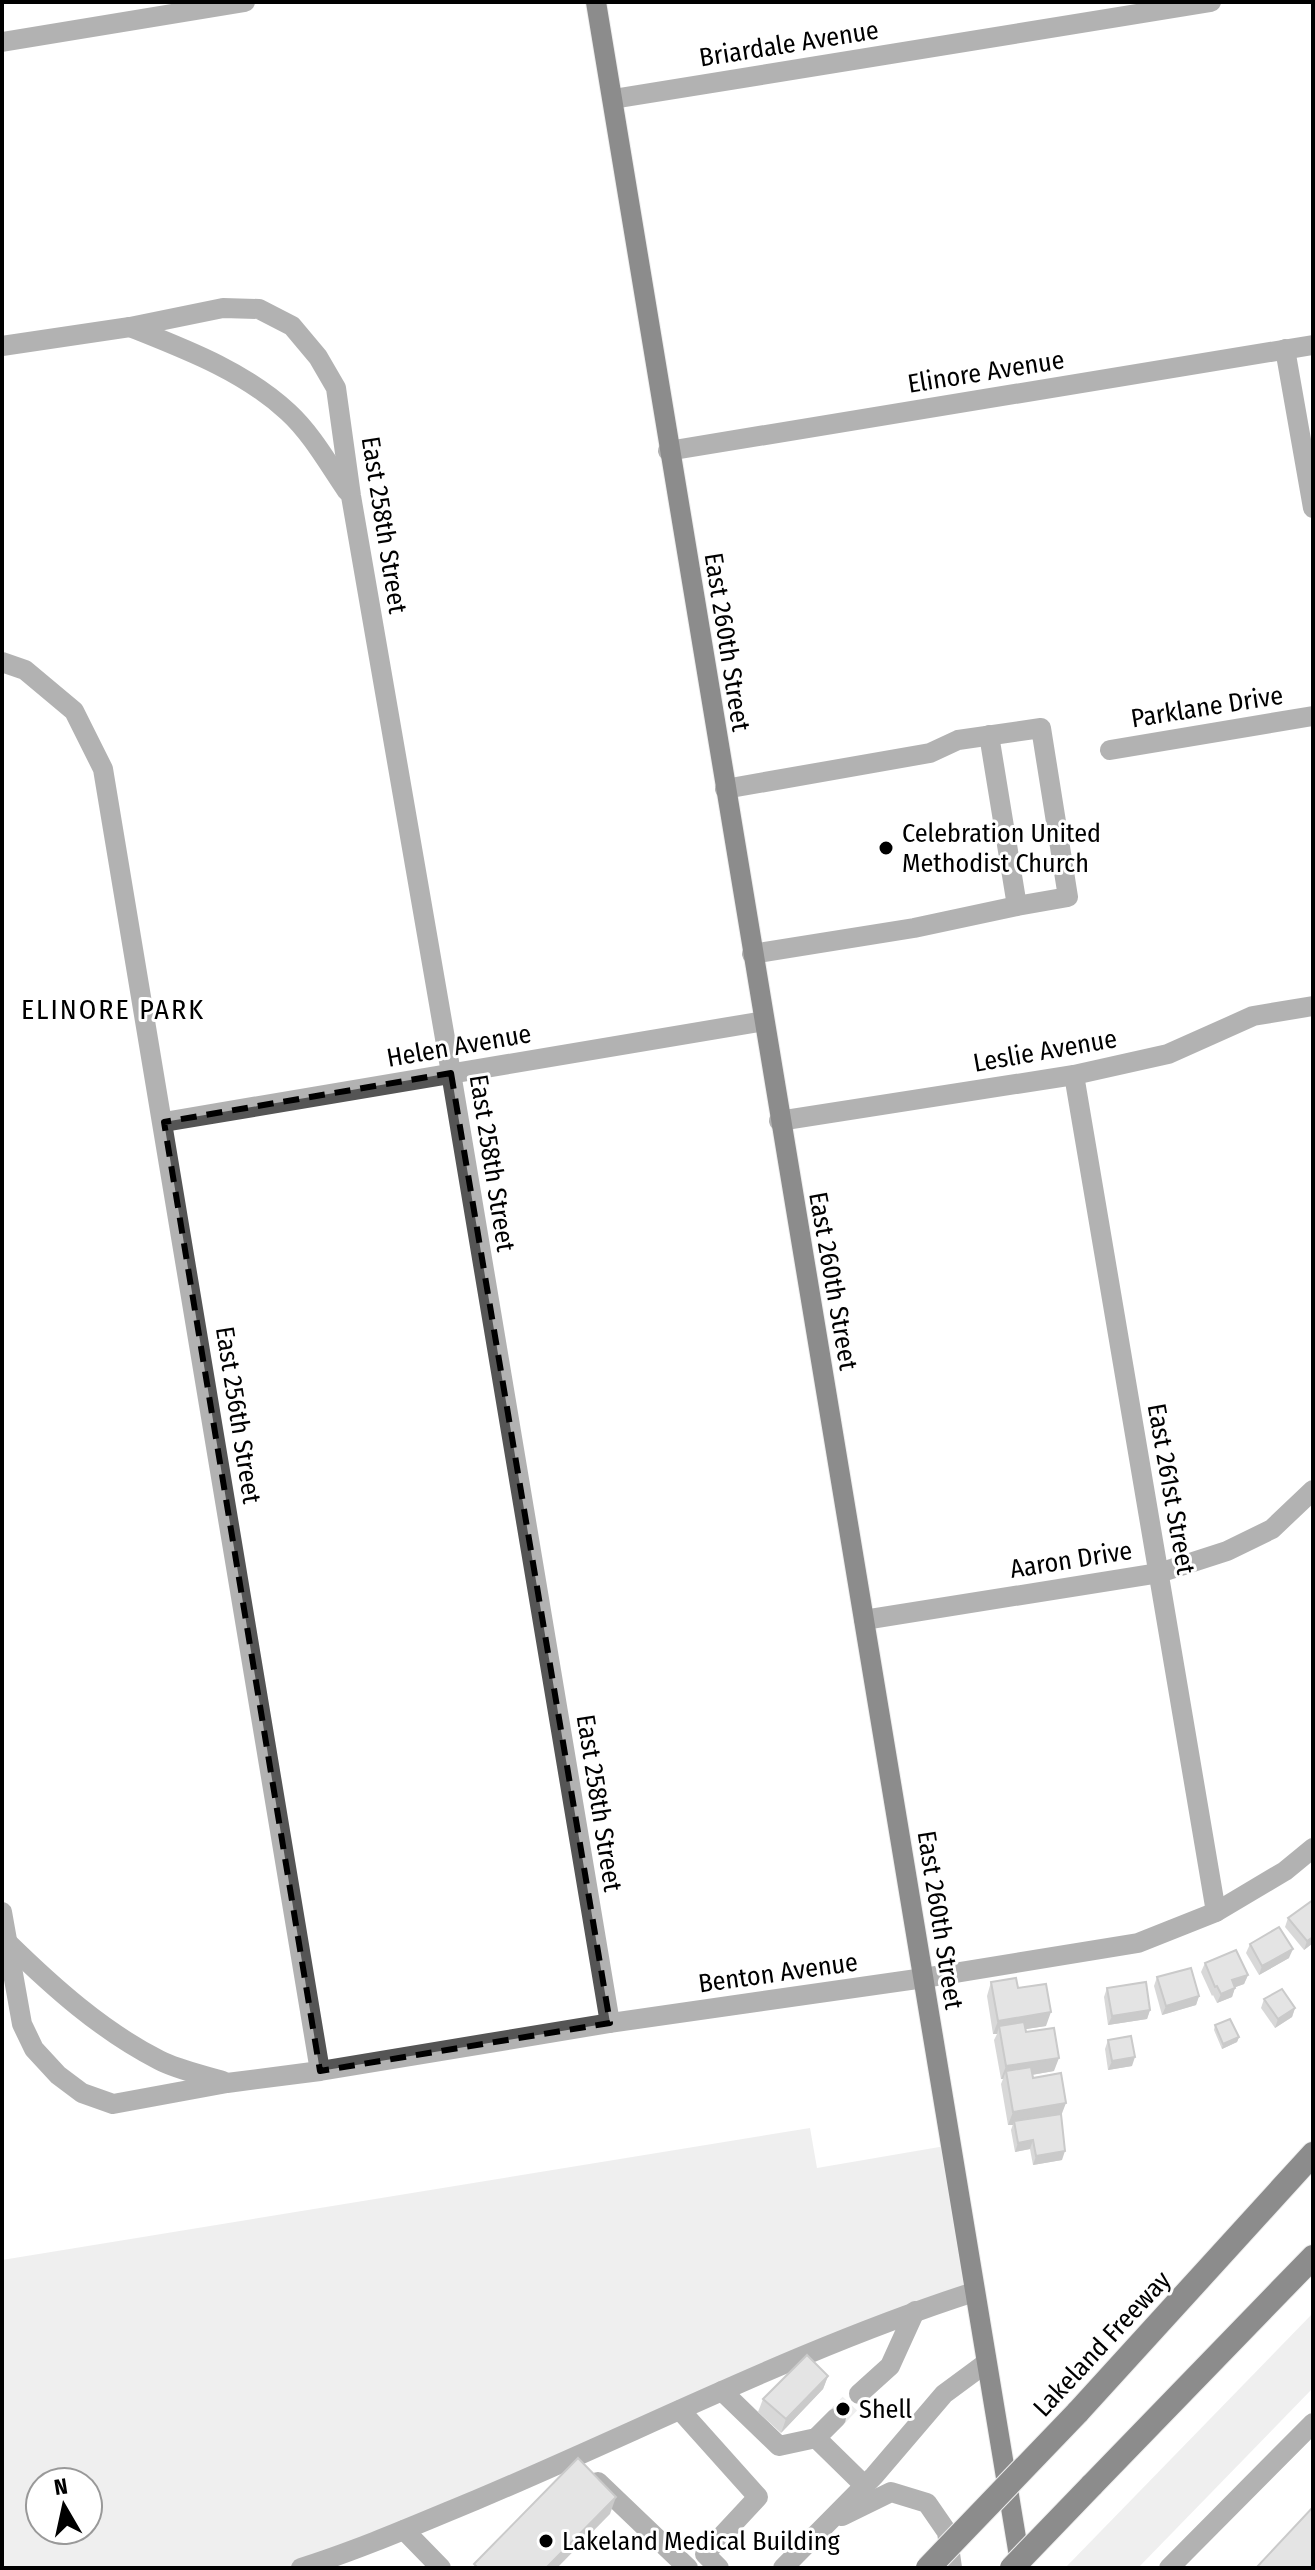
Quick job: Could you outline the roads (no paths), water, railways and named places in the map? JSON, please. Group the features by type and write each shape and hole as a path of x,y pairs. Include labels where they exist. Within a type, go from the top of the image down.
{"highway":[{"name":"Lakeland Freeway","path":"928,2568 1077,2413 1313,2154"},
{"path":"1012,2568 1313,2257"}],"main road":[{"name":"East 260th Street","path":"596,2 1021,2568"}],"street":[{"path":"2,42 245,2"},
{"name":"Briardale Avenue","path":"613,99 1211,2"},
{"name":"East 258th Street","path":"130,327 223,308 259,309 292,326 318,357 336,388 351,496 610,2023"},
{"path":"2,346 130,327 205,358 246,381 288,412 314,442 351,496"},
{"name":"Elinore Avenue","path":"668,451 1313,345"},
{"path":"1285,349 1313,508"},
{"name":"East 256th Street","path":"2,662 25,670 74,711 103,769 320,2071"},
{"name":"Parklane Drive","path":"1110,750 1313,716"},
{"path":"725,789 930,753 958,740 1041,728 1068,897 914,928 752,954"},
{"path":"989,735 1017,906"},
{"name":"Leslie Avenue","path":"779,1121 1074,1075 1168,1054 1253,1016 1313,1006"},
{"name":"Helen Avenue","path":"164,1122 764,1021"},
{"name":"East 261st Street","path":"1074,1075 1216,1912"},
{"name":"Aaron Drive","path":"864,1620 1159,1573 1227,1551 1272,1529 1313,1490"},
{"name":"Benton Avenue","path":"2,1912 22,2024 34,2049 58,2075 82,2093 113,2104 227,2083 1138,1943 1216,1912 1285,1871 1313,1848"},
{"name":"Benton Avenue","path":"8,1943 45,1979 95,2020 160,2061 227,2083"},
{"path":"301,2568 346,2554 573,2459 788,2360 915,2311 974,2292"},
{"path":"859,2394 890,2366 915,2311"},
{"path":"783,2568 864,2485 944,2394 986,2363"},
{"path":"722,2391 779,2446 816,2438 836,2418"},
{"path":"573,2459 701,2565 758,2497 680,2410"},
{"path":"1180,2564 1313,2423"},
{"path":"816,2438 864,2485"},
{"path":"826,2524 891,2492 927,2503 947,2532 952,2568"},
{"path":"404,2530 441,2568"}],"tunnel":[{"path":"836,2418 859,2394"}],"place":[{"name":"Celebration United Methodist Church","path":"886,848"},
{"name":"Shell","path":"843,2409"},
{"name":"Lakeland Medical Building","path":"546,2541"}],"district":[{"name":"ELINORE PARK","path":"113,1009"}]}
